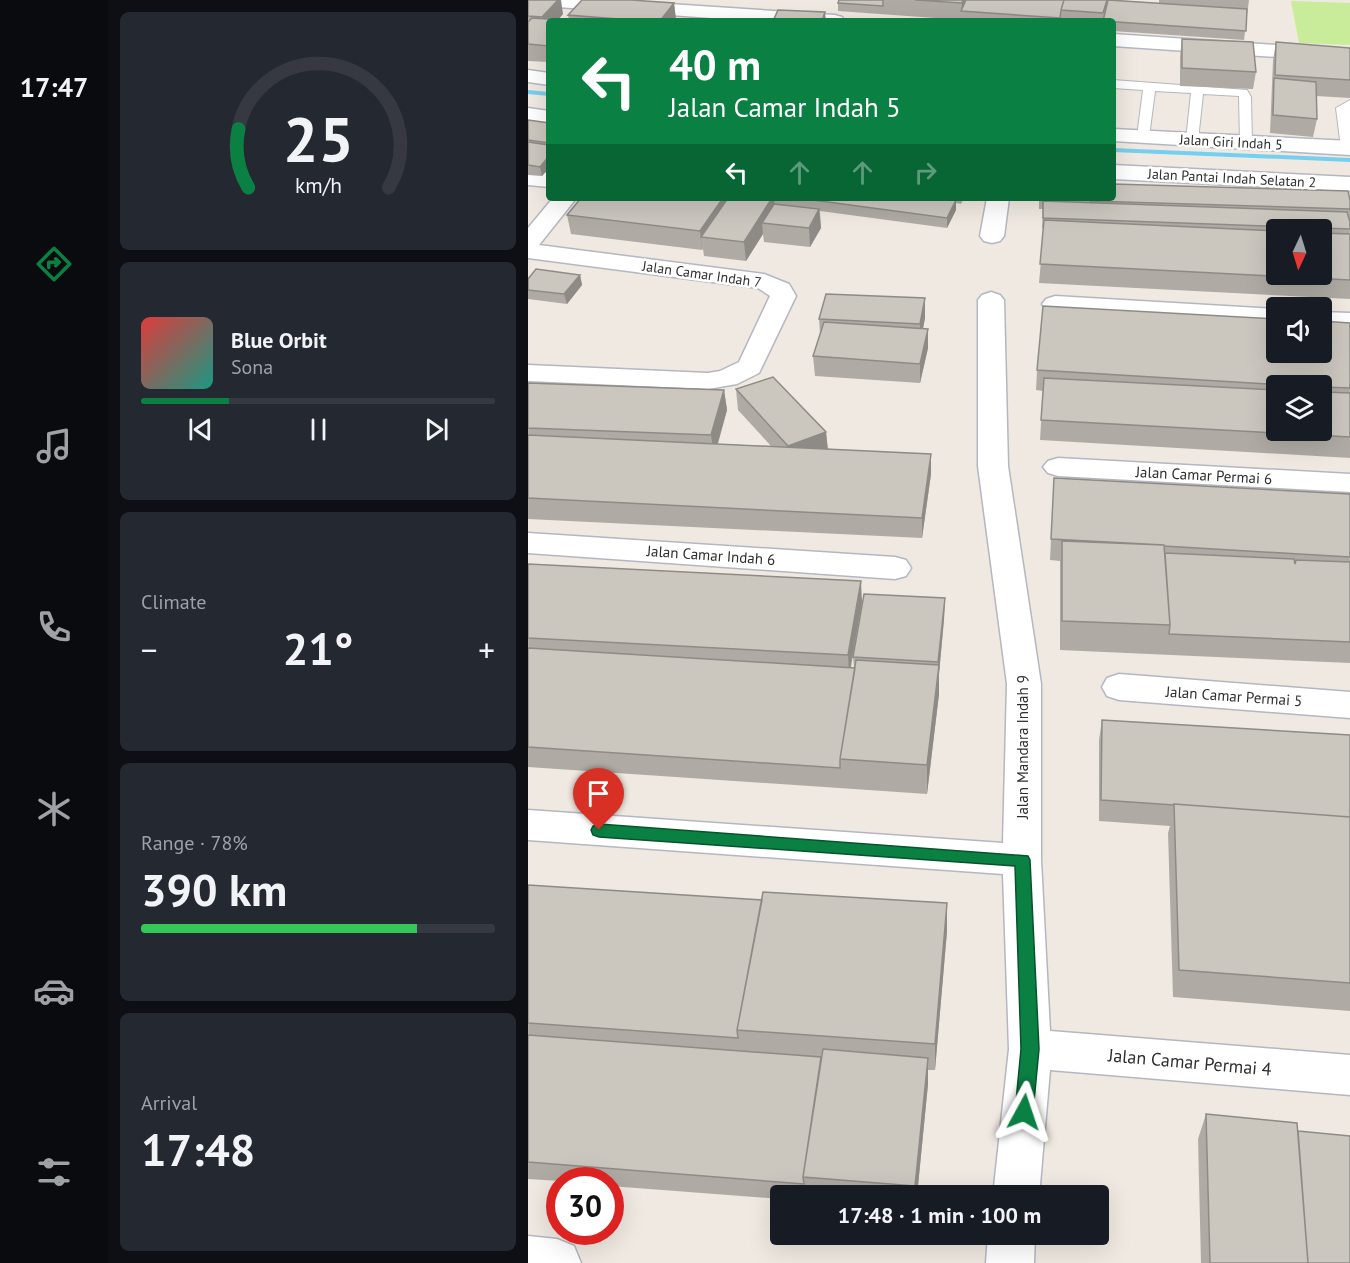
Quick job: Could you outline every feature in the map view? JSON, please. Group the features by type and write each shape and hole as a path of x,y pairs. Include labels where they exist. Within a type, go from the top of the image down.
{"street":[{"path":"529,0 747,12 806,18"},
{"path":"1116,40 1350,56"},
{"path":"528,76 546,79"},
{"path":"528,114 546,117"},
{"name":"Jalan Giri Indah 5","path":"1116,135 1348,148"},
{"name":"Jalan Pantai Indah Selatan 2","path":"1116,172 1350,184"},
{"path":"528,178 546,180"},
{"path":"528,243 563,201"},
{"path":"992,236 998,201"},
{"name":"Jalan Camar Indah 7","path":"528,251 764,281 780,289 783,296 750,367 727,378 708,381 528,373"},
{"name":"Jalan Mandara Indah 9","path":"991,300 993,466 1024,684 1022,860 1030,1049 1017,1185"},
{"path":"1055,304 1266,316"},
{"path":"1332,320 1350,321"},
{"name":"Jalan Camar Permai 6","path":"1058,467 1350,483"},
{"name":"Jalan Camar Indah 6","path":"528,543 895,568"},
{"name":"Jalan Camar Permai 5","path":"1119,687 1350,705"},
{"path":"528,825 1022,860"},
{"name":"Jalan Camar Permai 4","path":"1030,1049 1350,1075"},
{"path":"1010,1263 1011,1245"},
{"path":"528,1260 557,1263"}],"lane":[{"path":"1116,84 1243,93 1246,142"},
{"path":"1143,137 1150,86"},
{"path":"1192,140 1197,90"},
{"path":"1348,148 1342,108 1350,104"}],"green space":[{"path":"1291,1 1350,3 1350,45 1299,43"}],"building":[{"path":"528,0 558,0 542,17 528,16"},
{"path":"582,0 674,3 662,18 568,15"},
{"path":"839,0 883,0 883,6 838,3"},
{"path":"915,0 963,0 962,3"},
{"path":"966,0 1064,0 1060,18 961,11"},
{"path":"1064,0 1107,0 1103,13 1061,10"},
{"path":"1108,0 1247,9 1246,31 1116,22 1116,18 1104,18"},
{"path":"778,10 825,12 823,18 774,18"},
{"path":"532,18 546,19 546,46 528,44 528,22"},
{"path":"1182,39 1253,42 1256,72 1182,68"},
{"path":"1276,42 1350,48 1350,80 1275,75"},
{"path":"1274,78 1316,82 1317,119 1273,115"},
{"path":"528,120 546,123 546,143 528,140"},
{"path":"528,142 546,145 546,160 540,167 528,165"},
{"path":"1116,184 1348,191 1350,209 1090,201 1116,201"},
{"path":"579,201 721,201 700,231 567,215"},
{"path":"726,201 770,201 744,242 701,237"},
{"path":"820,201 956,201 947,218"},
{"path":"1043,201 1347,212 1350,229 1332,228 1332,219 1266,219 1266,226 1043,218"},
{"path":"774,204 819,209 809,228 762,223"},
{"path":"1044,220 1266,231 1266,276 1040,264"},
{"path":"1332,233 1350,234 1350,280 1332,279"},
{"path":"536,269 580,275 564,294 528,290 528,279"},
{"path":"826,294 925,298 920,324 819,319"},
{"path":"1043,306 1266,318 1266,363 1332,363 1332,322 1350,323 1350,388 1332,387 1332,375 1266,375 1266,384 1037,370"},
{"path":"824,322 928,329 920,364 813,356"},
{"path":"773,377 826,432 788,446 736,389"},
{"path":"1044,378 1266,389 1266,432 1041,420"},
{"path":"528,383 724,390 711,435 528,428"},
{"path":"1332,392 1350,393 1350,437 1332,436"},
{"path":"528,435 931,454 922,518 528,498"},
{"path":"1054,478 1350,494 1350,557 1051,539"},
{"path":"1062,541 1164,545 1170,625 1062,621"},
{"path":"1165,553 1294,559 1295,564 1296,560 1350,562 1350,642 1169,634"},
{"path":"528,564 861,581 848,655 528,638"},
{"path":"864,594 945,598 938,662 853,657"},
{"path":"528,648 855,668 840,768 528,747"},
{"path":"856,660 939,665 927,765 840,759"},
{"path":"1102,720 1350,735 1350,817 1101,800"},
{"path":"1174,804 1350,817 1350,983 1179,970"},
{"path":"528,885 762,900 737,1030 738,1038 528,1023"},
{"path":"763,892 947,903 935,1044 737,1030"},
{"path":"528,1035 821,1057 803,1177 804,1184 624,1170 624,1167 528,1162"},
{"path":"823,1049 928,1058 915,1185 803,1177"},
{"path":"1206,1114 1297,1123 1308,1263 1210,1263"},
{"path":"1298,1131 1350,1136 1350,1263 1308,1263"}],"waterway":[{"path":"528,92 546,94"},
{"path":"1116,150 1350,160"}],"route":[{"path":"599,830 1022,860 1030,1049 1024,1112"}]}
